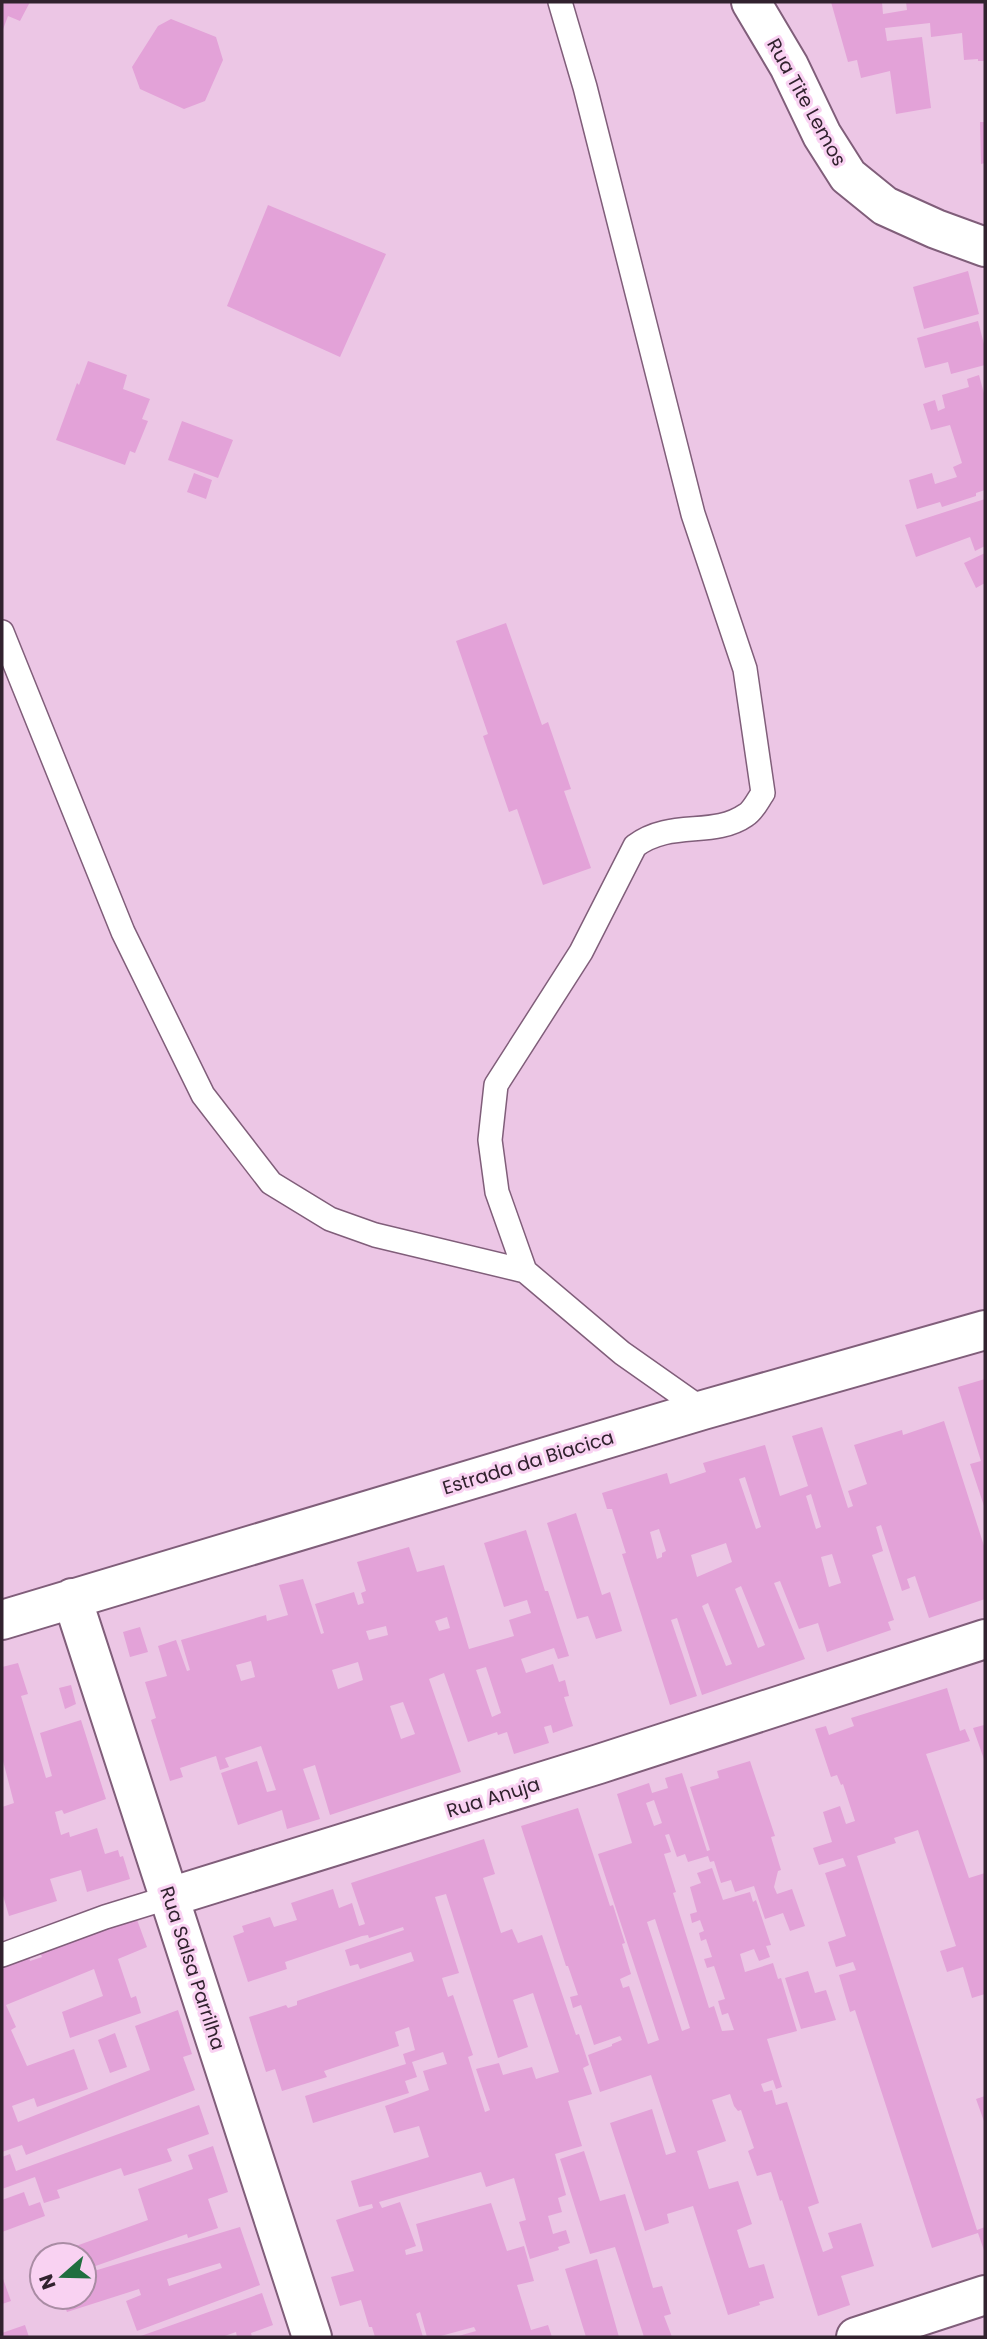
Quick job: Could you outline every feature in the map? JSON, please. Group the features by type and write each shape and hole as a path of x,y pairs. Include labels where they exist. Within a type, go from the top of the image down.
{"street":[{"name":"Rua Tite Lemos","path":"751,2 789,66 822,135 848,176 885,206 985,247"},
{"name":"Estrada da Biacica","path":"2,1620 703,1410 985,1330"},
{"name":"Rua Salsa Parrilha","path":"72,1598 312,2337"},
{"name":"Rua Anuja","path":"170,1897 586,1768 985,1639"},
{"path":"856,2337 985,2295"}],"lane":[{"path":"525,1271 497,1192 490,1140 496,1085 581,952 635,846 647,837 661,832 724,825 747,815 763,793 745,669 693,514 585,88 560,2"},
{"path":"2,632 129,945 203,1095 271,1183 330,1219 375,1235 525,1271 622,1353 703,1410"},
{"name":"Rua Anuja","path":"2,1955 105,1917 170,1897"}],"building":[{"path":"2,2 30,2 20,21 8,16 2,32"},
{"path":"831,2 882,2 883,14 907,10 906,2 985,2 985,61 964,60 962,33 931,37 930,23 885,28 887,41 922,37 931,108 896,114 890,71 861,78 857,60 848,62"},
{"path":"171,19 216,37 223,60 205,101 184,109 140,89 132,67 158,26"},
{"path":"980,122 985,122 985,163 981,164"},
{"path":"268,205 386,254 340,357 227,306"},
{"path":"968,271 979,314 924,329 913,287"},
{"path":"978,321 985,348 985,365 951,374 948,362 925,368 917,338"},
{"path":"88,361 127,375 123,389 150,399 142,419 148,421 135,453 130,451 125,465 56,440"},
{"path":"979,375 985,397 985,490 976,493 976,496 942,507 940,502 917,509 909,480 932,473 935,484 957,477 953,467 962,463 950,425 931,430 923,404 935,400 938,411 945,408 942,395 969,387 967,379"},
{"path":"182,421 233,440 218,478 168,460"},
{"path":"194,473 212,480 206,499 187,492"},
{"path":"985,499 985,546 975,551 970,537 916,557 905,525"},
{"path":"985,553 985,583 976,588 964,563"},
{"path":"506,623 542,725 548,722 571,789 564,791 591,868 543,885 517,809 509,812 483,736 488,734 456,641"},
{"path":"985,1379 985,1509 970,1464 981,1461 958,1387"},
{"path":"944,1421 985,1549 985,1599 929,1618 915,1576 907,1579 910,1588 902,1591 881,1525 876,1527 883,1551 872,1555 894,1620 888,1622 891,1630 827,1652 818,1623 799,1629 780,1581 774,1583 805,1659 702,1695 677,1618 671,1620 697,1696 670,1705 622,1554 626,1553 612,1509 607,1509 602,1493 667,1473 670,1484 706,1472 703,1463 765,1445 780,1496 808,1486 792,1436 822,1427 848,1508 853,1506 848,1491 867,1484 854,1445 902,1430 903,1435","holes":["745,1477 761,1527 756,1529 739,1479","811,1494 821,1527 816,1529 806,1496","659,1529 666,1551 657,1559 650,1532","726,1543 732,1562 697,1577 691,1555","832,1554 841,1583 829,1587 821,1557","741,1586 765,1645 758,1648 735,1589","708,1603 732,1664 726,1666 702,1606"]},
{"path":"576,1513 602,1595 610,1592 622,1631 596,1639 588,1616 577,1619 547,1523"},
{"path":"526,1530 569,1656 558,1659 554,1648 521,1659 526,1673 553,1664 559,1682 565,1680 569,1696 564,1697 573,1726 553,1733 551,1725 544,1727 549,1743 514,1754 507,1732 498,1735 497,1732 468,1742 444,1673 429,1679 461,1772 330,1815 315,1765 303,1769 320,1819 287,1829 282,1810 238,1825 221,1773 257,1761 267,1792 276,1790 261,1746 225,1758 229,1767 220,1770 216,1756 180,1768 183,1777 170,1781 151,1720 156,1718 145,1682 167,1676 158,1646 176,1640 187,1671 190,1670 181,1640 266,1615 267,1621 288,1615 279,1585 303,1579 321,1634 324,1633 315,1604 354,1592 358,1605 364,1603 361,1593 366,1591 357,1562 409,1547 417,1572 444,1565 469,1649 514,1636 509,1620 531,1613 527,1600 504,1607 484,1543","holes":["447,1617 450,1628 439,1631 435,1621","386,1626 388,1635 369,1640 366,1631","251,1661 255,1677 241,1681 236,1665","358,1662 363,1680 338,1689 332,1670","486,1667 501,1713 492,1717 476,1670","403,1702 415,1734 401,1739 390,1706"]},
{"path":"140,1627 148,1652 130,1657 123,1632"},
{"path":"18,1663 28,1694 21,1696 46,1778 52,1776 40,1733 81,1720 106,1799 64,1814 62,1810 55,1812 61,1835 69,1832 70,1837 97,1828 105,1854 118,1850 120,1857 123,1856 130,1879 87,1892 81,1870 50,1879 57,1901 9,1916 2,1892 2,1807 14,1803 2,1757 2,1667"},
{"path":"71,1685 76,1704 65,1709 59,1688"},
{"path":"947,1688 960,1731 965,1729 970,1741 926,1754 969,1878 985,1873 985,1994 972,1998 963,1967 947,1972 940,1951 956,1946 918,1830 894,1838 896,1843 857,1856 977,2230 985,2227 985,2253 978,2233 932,2248 855,2010 850,2012 839,1975 856,1970 853,1962 836,1967 828,1942 846,1936 825,1873 846,1866 843,1858 819,1865 813,1848 832,1842 823,1812 840,1806 846,1824 855,1821 843,1784 841,1785 837,1775 831,1777 815,1729 826,1726 829,1735 854,1726 851,1718"},
{"path":"984,1725 985,1728 985,1762 973,1728"},
{"path":"750,1761 775,1836 771,1837 781,1870 778,1871 774,1887 777,1894 792,1889 805,1926 790,1931 783,1913 765,1919 754,1886 735,1892 731,1880 721,1883 714,1861 710,1862 708,1856 688,1862 685,1854 677,1857 669,1834 665,1835 671,1852 664,1854 676,1892 673,1893 709,2008 714,2006 722,2031 734,2030 728,2013 722,2015 718,2001 725,1999 714,1966 707,1968 704,1959 712,1957 706,1939 701,1941 699,1933 704,1931 700,1920 692,1923 690,1914 697,1912 690,1887 701,1883 697,1873 712,1868 723,1900 750,1892 753,1902 756,1900 771,1945 766,1946 770,1957 759,1961 754,1949 740,1954 745,1972 773,1963 778,1979 781,1978 797,2031 767,2039 782,2087 776,2089 773,2080 761,2084 764,2092 772,2090 776,2105 787,2102 819,2203 808,2207 823,2252 833,2248 828,2233 861,2223 874,2266 841,2276 850,2305 818,2316 771,2172 757,2176 748,2151 754,2148 741,2110 738,2111 734,2106 730,2094 712,2100 726,2141 697,2151 709,2189 738,2181 752,2224 737,2230 749,2268 764,2264 774,2298 728,2315 693,2206 667,2214 669,2223 645,2231 610,2123 652,2109 666,2155 676,2152 651,2075 600,2092 588,2055 622,2040 620,2036 594,2045 581,2005 573,2008 570,1997 578,1995 566,1966 521,1826 578,1808 625,1943 622,1944 631,1974 620,1979 623,1988 629,1986 648,2044 659,2040 598,1854 632,1843 617,1794 649,1783 652,1793 668,1788 665,1778 682,1773 707,1851 710,1850 690,1787 719,1778 717,1771","holes":["654,1800 662,1823 654,1826 646,1803","655,1919 690,2028 682,2031 647,1922"]},
{"path":"484,1839 495,1874 483,1878 501,1933 512,1929 518,1943 542,1935 589,2065 583,2068 592,2094 568,2101 582,2146 555,2154 566,2195 558,2198 562,2212 548,2216 553,2234 566,2230 570,2243 558,2247 559,2250 530,2259 519,2222 526,2220 514,2178 486,2187 481,2172 379,2202 382,2208 400,2202 416,2246 405,2250 406,2255 423,2251 416,2224 491,2203 507,2251 524,2246 534,2281 517,2285 531,2330 548,2325 552,2337 455,2337 476,2331 474,2327 427,2337 420,2312 416,2314 423,2337 375,2337 361,2300 340,2306 331,2277 354,2271 336,2220 373,2208 372,2204 359,2207 351,2181 429,2157 419,2126 394,2133 385,2106 429,2090 423,2071 447,2064 443,2052 412,2062 417,2077 405,2081 409,2093 313,2123 305,2096 406,2064 403,2054 415,2050 409,2027 395,2032 399,2046 324,2071 327,2077 282,2091 275,2069 266,2072 249,2017 286,2005 288,2008 297,2005 297,2001 414,1961 411,1952 360,1969 358,1964 350,1966 345,1950 404,1930 403,1927 369,1938 368,1935 362,1936 285,1962 287,1969 248,1982 233,1936 244,1932 242,1926 270,1917 274,1927 297,1920 291,1903 333,1889 339,1908 352,1903 359,1926 365,1924 351,1883","holes":["446,1894 498,2058 528,2047 513,2000 533,1993 559,2072 536,2079 532,2067 503,2075 499,2063 476,2069 490,2110 485,2112 468,2057 473,2055 453,1995 448,1997 442,1978 459,1973 435,1897"]},
{"path":"136,1917 147,1947 118,1959 131,1998 136,1996 141,2013 70,2038 62,2012 103,1996 94,1969 6,2005 16,2027 11,2030 27,2066 74,2049 88,2089 37,2107 34,2098 12,2106 18,2122 150,2070 135,2026 178,2010 192,2054 183,2057 195,2090 26,2155 22,2145 2,2152 2,1969 29,1957 30,1961 42,1957 40,1952"},
{"path":"808,1971 815,1993 826,1990 836,2020 801,2029 785,1978"},
{"path":"115,2033 127,2067 110,2073 98,2040"},
{"path":"985,2096 985,2124 976,2099"},
{"path":"199,2105 209,2134 167,2149 172,2161 124,2176 121,2168 57,2190 60,2198 44,2203 35,2177 2,2189 2,2157 10,2154 16,2171"},
{"path":"213,2146 228,2192 208,2199 218,2228 188,2238 187,2234 98,2265 98,2241 90,2241 148,2220 138,2189 193,2169 188,2155"},
{"path":"584,2151 600,2201 625,2194 653,2288 662,2286 671,2314 664,2316 672,2337 644,2337 615,2247 590,2254 560,2159"},
{"path":"24,2192 29,2206 40,2202 45,2216 2,2232 2,2200"},
{"path":"240,2227 260,2285 137,2331 126,2301 141,2295 139,2289 98,2302 98,2270","holes":["220,2263 222,2268 169,2286 167,2279"]},
{"path":"597,2259 619,2337 586,2337 565,2269"},
{"path":"2,2276 11,2301 2,2304"},
{"path":"262,2293 273,2325 251,2333 252,2337 237,2337 236,2332 222,2337 138,2337"},
{"path":"25,2325 29,2337 2,2337 2,2333"}]}
